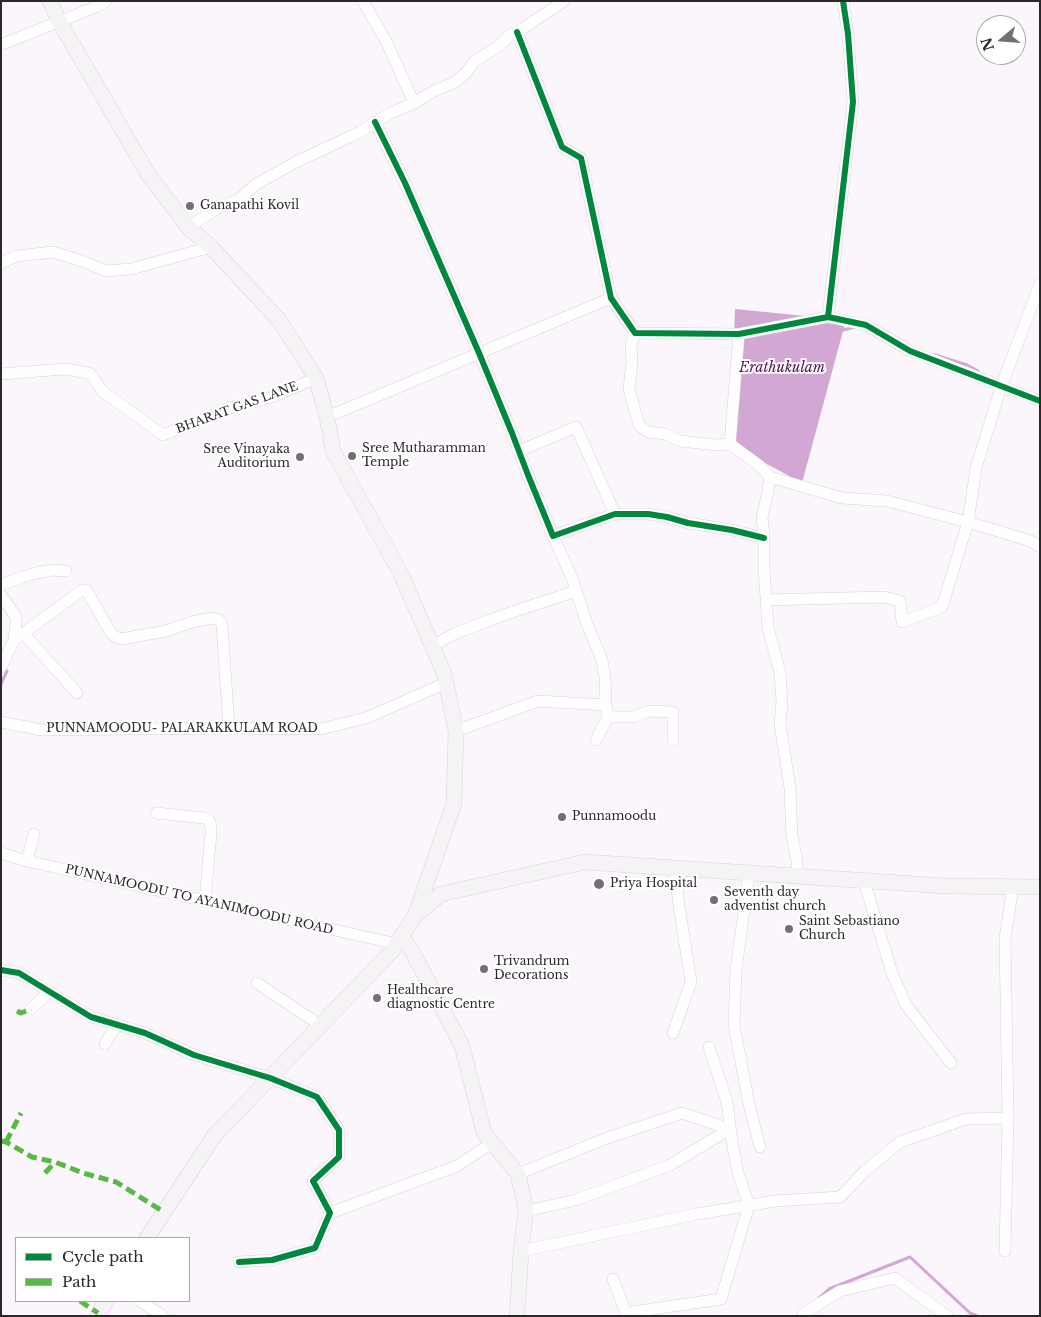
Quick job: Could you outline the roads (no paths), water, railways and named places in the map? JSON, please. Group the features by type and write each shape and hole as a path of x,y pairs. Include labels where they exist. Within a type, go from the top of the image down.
{"main road":[{"path":"50,1 59,21 148,174 188,226 211,247 279,320 316,378 327,417 333,451 401,574 444,674 456,731 454,804 415,916 393,950 214,1136 148,1237"},
{"path":"415,916 441,894 585,862 945,886 1040,887"},
{"path":"399,940 413,953 462,1046 484,1133 518,1174 526,1211 521,1250 517,1316"},
{"path":"97,1316 105,1302"}],"street":[{"path":"1,44 98,6 106,1"},
{"path":"363,1 387,43 414,103"},
{"path":"188,226 220,207 238,200 255,185 296,162 358,133 389,114 455,82 474,61 564,1"},
{"path":"828,317 853,102 848,34 843,1"},
{"path":"517,32 562,147 581,158 611,298 636,333"},
{"path":"375,122 405,182 479,353 553,536 572,578 587,624 602,660 608,717 596,740"},
{"path":"1,263 17,256 53,252 106,271 131,269 211,247"},
{"path":"767,600 884,597 900,601 902,622 942,607 968,522 976,468 1001,387 1040,284"},
{"path":"327,417 611,298"},
{"path":"636,333 739,334 828,317 866,325 910,351 1040,401"},
{"path":"636,333 631,344 632,362 629,389 639,425 648,432 666,434 680,441 717,445 730,444 760,466 770,477 842,498 887,501 968,522 1031,541 1040,547"},
{"path":"730,444 739,334"},
{"name":"BHARAT GAS LANE","path":"1,374 65,369 89,373 94,377 102,391 163,435 230,408 275,396 316,378"},
{"path":"519,450 576,427 615,514"},
{"path":"770,477 762,517 764,569 768,627 780,673 782,702 780,724 790,788 792,837 797,860 797,876"},
{"path":"553,536 615,514 648,514 764,538"},
{"path":"66,571 52,570 36,573 22,577 2,589 16,617 18,636 77,693"},
{"path":"1,667 18,636 81,590 88,593 111,632 121,639 166,631 192,622 212,618 219,620 222,624 229,728"},
{"path":"432,646 477,624 576,591"},
{"name":"PUNNAMOODU- PALARAKKULAM ROAD","path":"1,722 42,730 321,729 366,718 446,683"},
{"path":"456,731 538,701 606,705"},
{"path":"608,717 633,717 649,711 673,712 673,740"},
{"path":"156,813 209,820 211,833 205,901"},
{"path":"27,861 34,834"},
{"name":"PUNNAMOODU TO AYANIMOODU ROAD","path":"1,853 27,861 205,901 399,940"},
{"path":"673,1033 691,982 675,868"},
{"path":"749,873 736,970 734,1025 749,1104 760,1147"},
{"path":"864,881 892,973 906,1005 951,1063"},
{"path":"1005,1251 1008,1118 1005,938 1013,887"},
{"path":"1,970 19,973 91,1017 145,1033 194,1055 270,1078 317,1096 339,1130 339,1157 313,1180 330,1213"},
{"path":"257,983 320,1025"},
{"path":"31,1009 49,992"},
{"path":"105,1044 116,1024"},
{"path":"612,1279 626,1313 720,1299 750,1205 738,1173 727,1102 709,1047"},
{"path":"518,1174 607,1138 682,1113 730,1129"},
{"path":"521,1250 750,1205 775,1201 840,1197 865,1171 900,1142 966,1119 1008,1118"},
{"path":"526,1211 576,1200 670,1166 730,1129"},
{"path":"239,1262 272,1260 314,1248 330,1213 457,1166 492,1143"},
{"path":"803,1314 840,1291 895,1278 947,1316"},
{"path":"142,1302 163,1316"}],"water":[{"name":"Erathukulam","path":"735,309 846,320 802,483 730,444"}],"waterway":[{"path":"839,331 855,327"},
{"path":"935,355 967,365 978,371"},
{"path":"1,684 7,671"},
{"path":"819,1298 829,1289 910,1257 970,1313 977,1316"}],"place":[{"name":"Ganapathi Kovil","path":"190,206"},
{"name":"Sree Mutharamman Temple","path":"352,456"},
{"name":"Sree Vinayaka Auditorium","path":"300,457"},
{"name":"Punnamoodu","path":"562,817"},
{"name":"Priya Hospital","path":"599,884"},
{"name":"Seventh day adventist church","path":"714,900"},
{"name":"Saint Sebastiano Church","path":"789,929"},
{"name":"Trivandrum Decorations","path":"484,969"},
{"name":"Healthcare diagnostic Centre","path":"377,998"}]}
